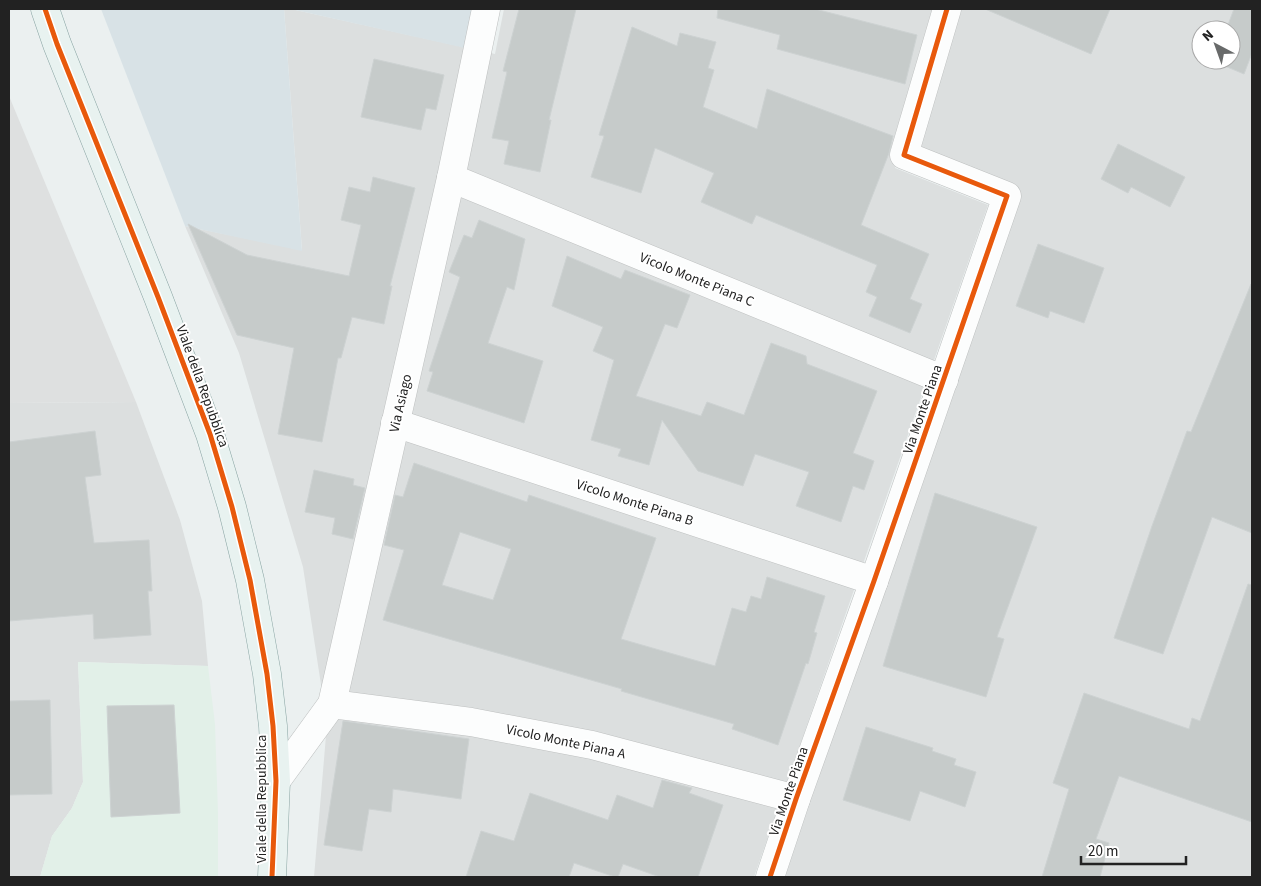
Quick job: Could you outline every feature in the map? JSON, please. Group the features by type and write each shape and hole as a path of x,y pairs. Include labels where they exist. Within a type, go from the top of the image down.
{"main road":[{"name":"Viale della Repubblica","path":"45,9 210,434 232,506 250,580 267,674 273,726 276,781 272,877"}],"street":[{"name":"Via Asiago","path":"276,781 332,704 451,178 486,9"},
{"name":"Via Monte Piana","path":"770,877 1007,196 904,155 939,12"},
{"name":"Vicolo Monte Piana C","path":"451,178 944,380"},
{"name":"Vicolo Monte Piana B","path":"395,423 874,581"},
{"name":"Vicolo Monte Piana A","path":"332,704 471,722 592,745 796,799"}],"shaded area":[{"path":"101,9 284,9 302,251 185,226"},
{"path":"284,9 495,54 504,9 943,9 895,168 988,205 754,877 314,877 327,724 303,567 239,353 185,226 302,250"},
{"path":"291,9 474,9 465,48"},
{"path":"945,9 1252,9 1252,877 774,877 1019,189 907,143"},
{"path":"9,96 136,402 9,403"},
{"path":"136,402 180,520 202,601 208,666 78,662 83,782 72,808 52,836 40,877 9,877 9,403"},
{"path":"78,662 208,666 215,724 218,877 40,877 52,836 72,808 83,782"}],"building":[{"path":"519,9 576,9 549,120 551,120 540,172 504,164 509,141 492,138 507,72 503,71"},
{"path":"718,9 815,9 917,35 905,84 777,49 780,35 717,18"},
{"path":"985,9 1110,9 1091,54"},
{"path":"1234,9 1252,9 1252,53 1244,74 1234,70 1241,70 1241,20 1230,20"},
{"path":"632,27 677,46 680,33 716,42 708,68 714,70 703,107 757,129 767,89 893,136 889,153 861,225 929,254 910,299 922,304 910,333 869,316 877,297 866,292 877,265 756,215 752,224 701,202 714,173 655,148 641,193 591,177 604,136 599,135"},
{"path":"374,59 444,75 436,110 426,108 421,130 361,117"},
{"path":"1118,144 1185,177 1170,207 1131,187 1128,193 1101,179"},
{"path":"373,177 415,188 390,286 392,286 384,324 352,317 341,358 338,358 322,442 278,434 294,348 237,335 188,224 247,255 349,276 361,225 341,220 349,187 370,192"},
{"path":"479,220 525,239 514,290 507,287 488,343 543,361 524,423 427,391 433,372 429,371 460,277 449,272 464,235 472,238"},
{"path":"1038,244 1104,268 1084,323 1050,311 1048,318 1016,306"},
{"path":"567,256 621,279 625,270 690,295 677,328 665,324 636,396 701,416 707,402 744,415 771,343 806,356 807,364 877,391 853,453 874,461 864,490 853,486 841,522 796,506 809,472 755,454 743,486 698,471 662,420 649,465 618,456 621,449 591,440 614,360 593,351 603,327 552,306"},
{"path":"1251,284 1252,533 1212,517 1163,654 1114,638 1187,431 1191,432"},
{"path":"95,431 101,475 85,477 94,543 149,540 152,591 148,591 151,635 94,639 93,614 9,621 9,442"},
{"path":"414,463 527,502 529,495 656,538 621,639 715,666 732,608 746,612 751,596 761,599 767,577 825,596 814,632 817,633 808,664 806,663 778,745 732,729 734,724 621,691 622,689 383,620 404,550 384,545 395,495 403,497","holes":["460,532 511,549 493,600 442,585"]},
{"path":"314,470 354,479 353,485 365,488 353,539 332,534 335,518 305,512"},
{"path":"935,493 1037,527 997,637 1004,639 986,697 883,666"},
{"path":"1248,584 1252,585 1252,822 1119,776 1096,839 1109,843 1100,877 1042,877 1069,789 1053,783 1084,693 1189,729 1192,718 1200,721"},
{"path":"50,700 52,794 9,795 9,701"},
{"path":"174,705 180,813 111,817 107,706"},
{"path":"343,721 469,739 461,799 393,789 391,812 369,809 362,851 324,845"},
{"path":"866,727 933,748 932,751 956,759 954,765 976,772 965,807 920,791 910,821 843,800"},
{"path":"662,780 692,788 689,793 723,805 698,877 660,877 623,864 618,877 615,877 574,863 569,877 466,877 481,831 514,841 530,793 608,820 617,795 653,808"}],"cycle path":[{"path":"45,9 210,434 232,507 250,580 267,674 273,726 276,781 272,877"},
{"path":"770,877 1007,196 904,155 947,9"}]}
